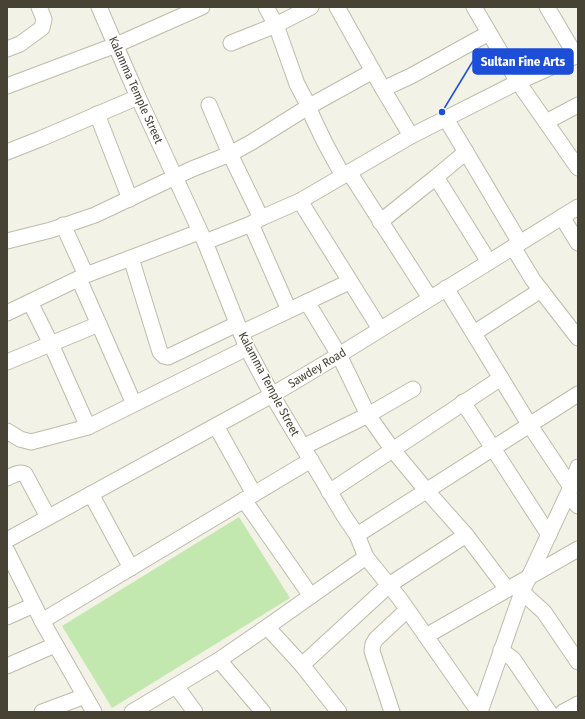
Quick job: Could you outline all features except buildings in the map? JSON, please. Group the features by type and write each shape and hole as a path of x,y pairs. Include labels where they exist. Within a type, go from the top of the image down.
{"street":[{"path":"7,49 20,44 42,28 44,19 39,7"},
{"name":"Kalamma Temple Street","path":"99,7 202,237 247,348 272,395 329,492 357,535 366,557 389,585 480,712"},
{"path":"7,86 116,45 202,7"},
{"path":"266,7 276,25 297,84 325,144 380,222 430,298"},
{"path":"231,43 276,25 311,7"},
{"path":"337,7 411,136"},
{"path":"474,7 518,82 546,122 572,148 578,168"},
{"path":"7,313 82,277 131,258 256,221 300,201 411,136 518,82 577,55 547,7"},
{"path":"383,89 411,76 489,33"},
{"path":"7,241 51,230 95,215 192,169 230,154 308,107 373,71"},
{"path":"7,152 138,97"},
{"path":"209,105 230,154 290,310"},
{"path":"546,122 578,105"},
{"path":"96,114 130,199"},
{"path":"446,118 466,152 534,280 578,338"},
{"path":"380,222 466,152"},
{"path":"436,177 489,262"},
{"path":"300,201 349,282 380,329"},
{"name":"Sawdey Road","path":"7,540 272,395 578,207"},
{"path":"562,217 578,243"},
{"path":"63,226 99,324 134,404"},
{"path":"131,258 160,352 164,356 168,356 290,310 349,282"},
{"path":"446,288 530,424 578,506"},
{"path":"474,334 541,290"},
{"path":"30,302 51,344 88,427"},
{"path":"307,302 339,355 368,414 392,450 466,535 507,589"},
{"path":"7,362 99,324"},
{"path":"7,431 20,439 30,442 88,427 247,348"},
{"path":"329,492 501,378"},
{"path":"303,446 368,414 413,389"},
{"path":"357,535 578,394"},
{"path":"463,402 549,535"},
{"path":"216,426 249,497 310,596"},
{"path":"42,622 311,460"},
{"path":"480,712 522,592 569,491 578,467"},
{"path":"7,478 18,473 25,474 48,517"},
{"path":"91,494 131,568"},
{"path":"302,665 389,585 466,535"},
{"path":"426,636 578,549"},
{"path":"7,551 42,622 94,712"},
{"path":"132,712 219,660 366,557"},
{"path":"522,592 544,612 578,662"},
{"path":"7,617 34,605"},
{"path":"392,712 372,651 373,644 376,639 407,610"},
{"path":"267,627 302,665 339,712"},
{"path":"7,666 56,645"},
{"path":"502,650 513,659 549,712"},
{"path":"219,660 263,712"},
{"path":"176,686 195,712"},
{"path":"42,712 85,696"},
{"path":"563,712 578,704"}],"green space":[{"path":"239,517 290,598 112,708 62,626"}],"place":[{"name":"Sultan Fine Arts","path":"442,112"}]}
